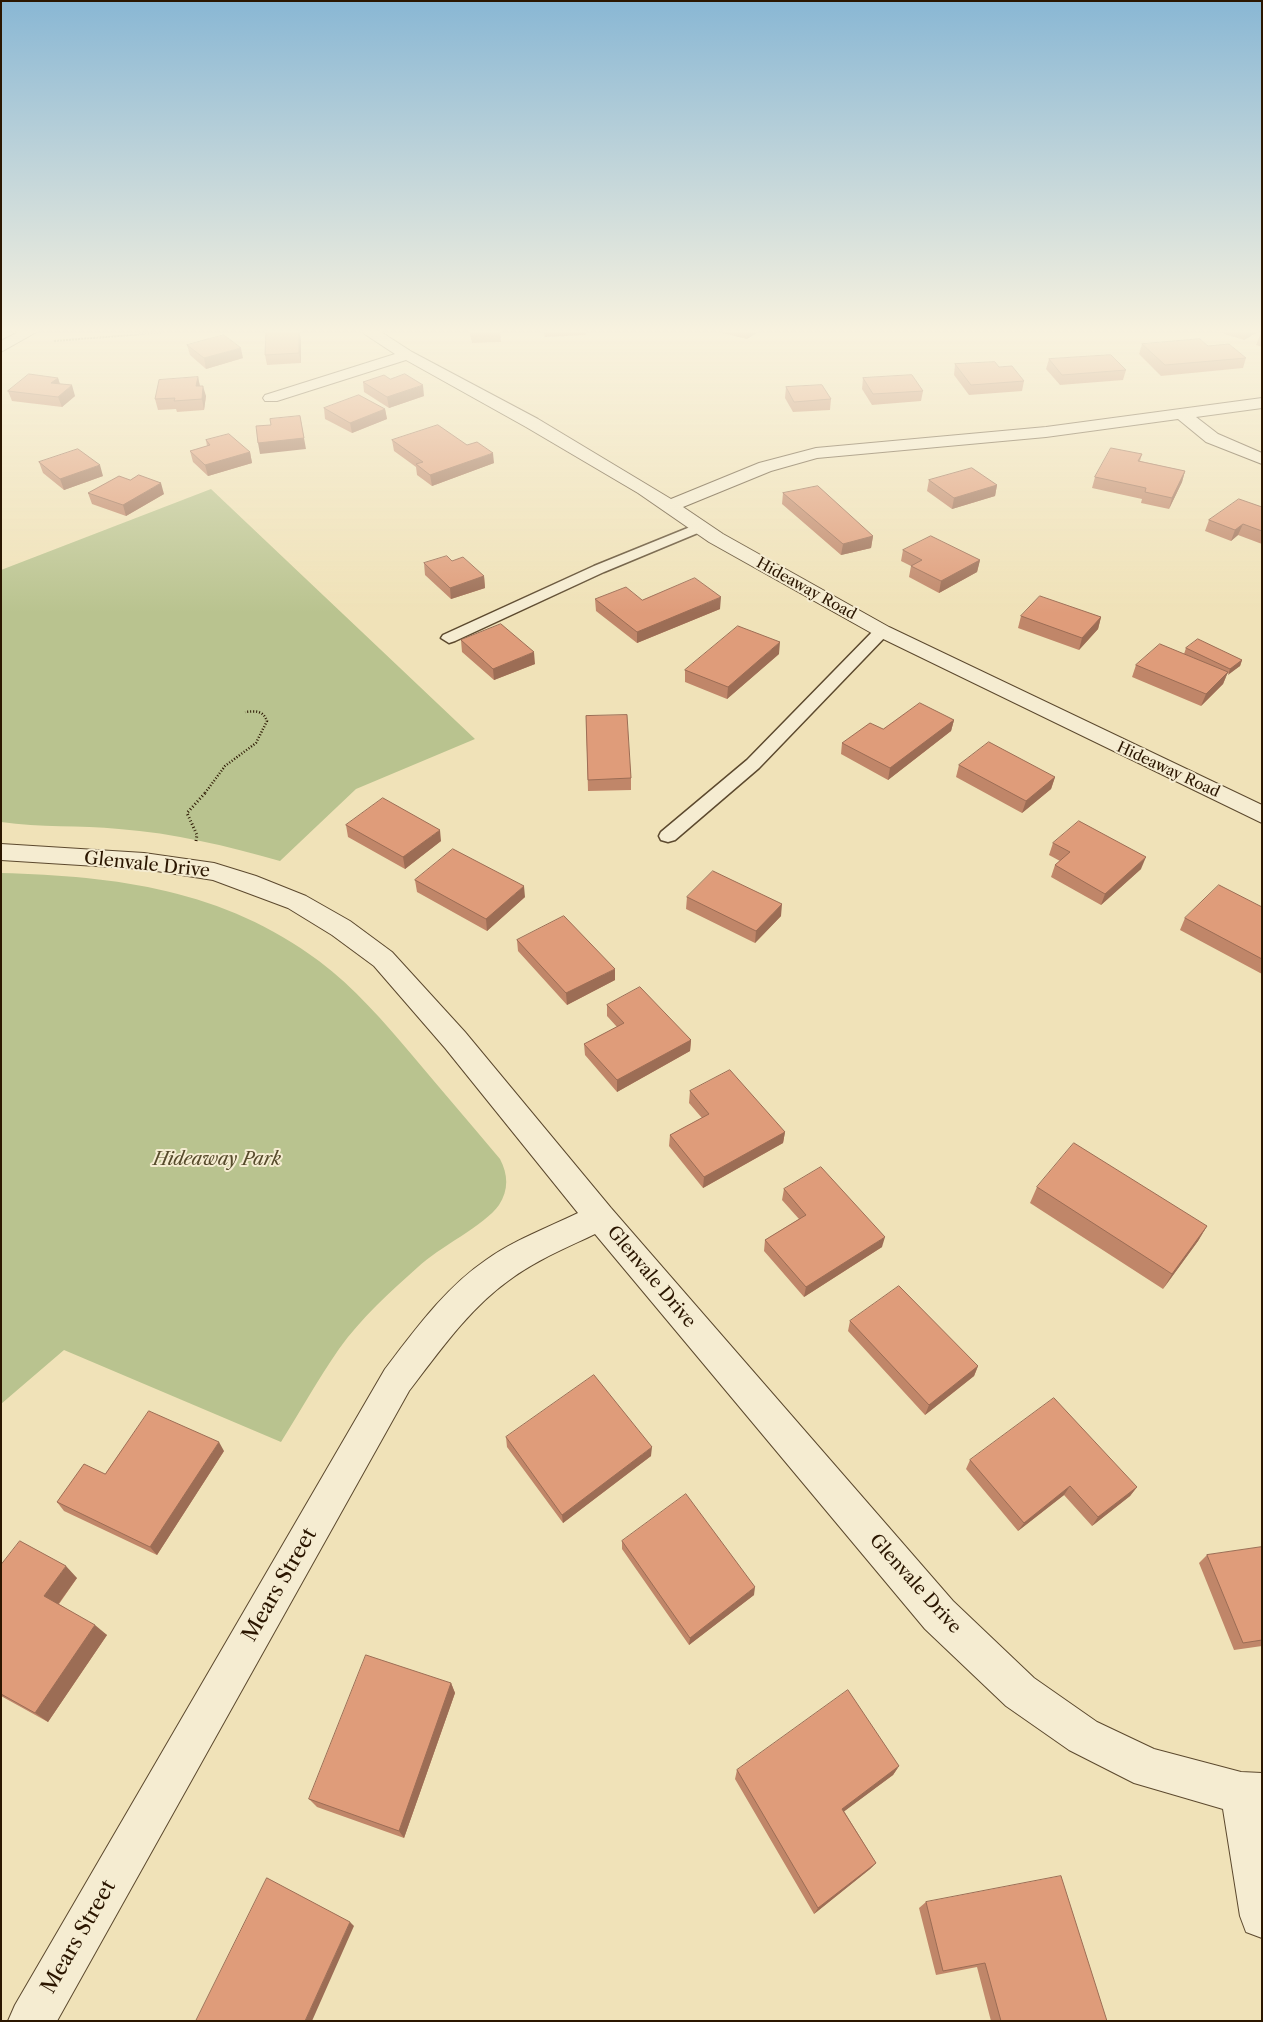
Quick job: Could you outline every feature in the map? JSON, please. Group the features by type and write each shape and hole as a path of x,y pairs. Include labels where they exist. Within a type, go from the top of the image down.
{"street":[{"name":"Hideaway Road","path":"534,424 784,578 882,631 1262,815"},
{"path":"669,506 765,467 816,453 1046,432 1108,424"},
{"path":"1195,424 1212,438 1262,459"},
{"name":"Glenvale Drive","path":"1,852 144,861 214,872 247,882 297,902 341,928 383,960 455,1040 600,1217 939,1615 1020,1692 1083,1736 1149,1768 1252,1794"},
{"name":"Mears Street","path":"31,2021 397,1380 450,1312 486,1278 520,1257 600,1217"},
{"path":"1252,1794 1262,1916"}],"lane":[{"path":"449,638 599,569 700,527"},
{"path":"668,836 712,803 770,749 882,631"}],"path":[{"path":"195,844 197,835 188,818 190,808 216,781 225,766 256,743 267,721 265,715 259,711 245,712"}],"green space":[{"path":"211,489 475,739 356,789 280,861 220,845 140,831 1,822 1,570"},
{"name":"Hideaway Park","path":"1,873 86,878 128,883 168,891 246,918 283,937 332,971 368,1005 500,1159 505,1170 506,1188 499,1205 483,1220 427,1260 366,1316 331,1360 281,1442 64,1350 1,1404"}],"building":[{"path":"302,424 304,438 258,443 256,426"},
{"path":"438,425 467,445 477,442 493,453 430,475 416,464 423,462 392,440"},
{"path":"229,434 250,452 205,465 190,451 210,445 206,440"},
{"path":"1111,448 1142,454 1138,461 1185,471 1172,498 1145,492 1146,488 1095,477"},
{"path":"78,449 100,465 60,479 39,462"},
{"path":"972,468 997,485 954,498 929,480"},
{"path":"139,475 161,483 123,505 88,493 119,476 130,480"},
{"path":"818,486 873,536 843,544 783,493"},
{"path":"1239,499 1262,507 1262,531 1243,524 1235,530 1209,520"},
{"path":"931,536 980,560 941,581 911,566 922,560 903,550"},
{"path":"447,556 452,561 463,557 484,576 450,588 424,563"},
{"path":"695,578 721,597 637,632 595,599 626,587 642,600"},
{"path":"1040,596 1101,617 1082,638 1021,616"},
{"path":"501,624 534,652 493,669 461,640"},
{"path":"738,626 780,642 728,687 685,670"},
{"path":"1198,639 1242,660 1230,669 1186,648"},
{"path":"1160,644 1228,672 1206,694 1136,665"},
{"path":"920,703 954,720 890,768 842,743 870,723 883,729"},
{"path":"627,715 631,778 588,780 586,716"},
{"path":"989,742 1055,777 1026,801 959,765"},
{"path":"383,798 440,830 403,857 346,825"},
{"path":"1079,821 1146,857 1105,894 1055,865 1070,852 1053,843"},
{"path":"453,849 524,886 486,919 415,880"},
{"path":"713,871 782,904 756,931 687,897"},
{"path":"1219,885 1262,907 1262,959 1185,918"},
{"path":"564,916 615,969 566,993 517,940"},
{"path":"640,987 691,1040 617,1080 584,1044 624,1023 607,1005"},
{"path":"730,1070 785,1132 704,1177 670,1135 709,1114 690,1091"},
{"path":"1074,1143 1207,1226 1172,1274 1037,1187"},
{"path":"821,1167 885,1237 806,1287 765,1240 806,1215 784,1189"},
{"path":"899,1286 978,1366 929,1405 850,1321"},
{"path":"594,1375 652,1447 562,1515 506,1437"},
{"path":"1054,1398 1137,1487 1098,1517 1070,1486 1024,1523 970,1460"},
{"path":"149,1411 219,1442 150,1547 57,1502 84,1464 105,1474"},
{"path":"686,1494 755,1587 690,1638 622,1541"},
{"path":"20,1541 66,1566 44,1596 95,1625 35,1713 1,1694 1,1565"},
{"path":"1262,1547 1262,1640 1243,1643 1207,1555"},
{"path":"366,1655 451,1683 399,1831 309,1799"},
{"path":"848,1690 899,1766 842,1809 876,1863 818,1908 737,1770"},
{"path":"1061,1876 1107,2021 1001,2021 985,1963 943,1971 926,1902"},
{"path":"267,1878 350,1922 305,2021 196,2021"}]}
